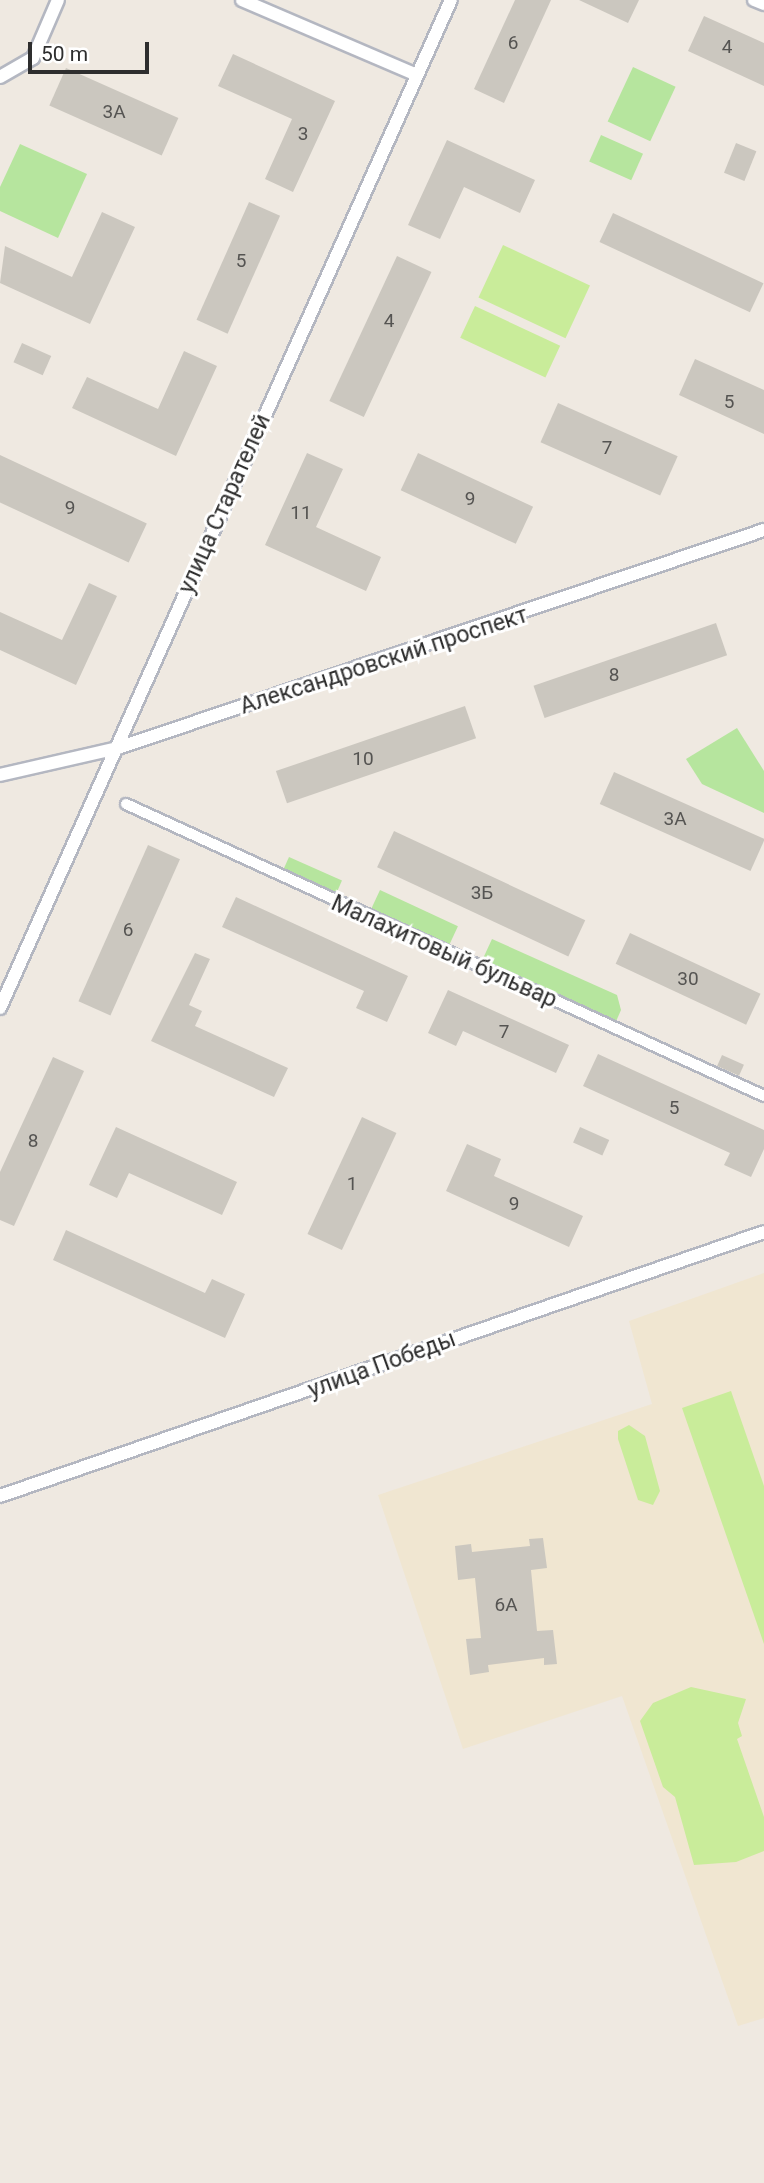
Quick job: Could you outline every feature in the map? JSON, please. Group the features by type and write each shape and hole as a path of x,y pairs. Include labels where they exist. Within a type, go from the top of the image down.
{"street":[{"path":"0,77 33,58 58,0"},
{"path":"242,0 417,75"},
{"name":"улица Старателей","path":"0,1008 451,0"},
{"path":"754,0 764,4"},
{"name":"Александровский проспект","path":"0,775 118,748 764,530"},
{"name":"Малахитовый бульвар","path":"126,804 764,1096"},
{"name":"улица Победы","path":"0,1496 764,1232"}],"shaded area":[{"path":"764,1273 764,2018 738,2026 622,1696 463,1749 378,1495 652,1404 629,1321"}],"green space":[{"path":"633,67 676,87 650,141 608,121"},
{"path":"601,135 643,154 631,180 589,161"},
{"path":"20,144 87,174 58,238 0,211 0,187"},
{"path":"503,245 590,286 565,338 478,298"},
{"path":"475,306 560,346 545,377 460,338"},
{"path":"737,728 764,771 764,813 702,784 686,759"},
{"path":"289,857 342,881 334,898 281,874"},
{"path":"380,890 458,926 447,949 369,913"},
{"path":"492,939 617,995 621,1010 614,1026 480,965"},
{"path":"731,1391 764,1486 764,1644 682,1408"},
{"path":"629,1425 645,1436 660,1491 653,1505 638,1500 618,1439 618,1431"},
{"path":"691,1687 746,1699 738,1723 742,1736 737,1739 764,1817 764,1851 736,1862 694,1865 675,1797 663,1787 640,1721 653,1703"}],"building":[{"path":"515,0 551,0 504,103 474,89"},
{"path":"579,0 639,0 628,23"},
{"path":"704,16 764,43 764,86 688,51"},
{"path":"233,54 335,101 293,192 265,179 292,119 218,86"},
{"path":"66,68 178,118 162,155 49,105"},
{"path":"447,140 535,180 520,213 464,187 440,239 408,225"},
{"path":"736,143 756,151 744,181 724,173"},
{"path":"249,202 280,216 228,334 197,320"},
{"path":"102,212 135,227 90,324 0,283 5,246 72,277"},
{"path":"613,213 763,283 750,312 599,242"},
{"path":"397,256 431,272 364,417 329,401"},
{"path":"22,343 51,356 43,375 13,362"},
{"path":"184,351 217,366 176,456 72,408 87,377 158,409"},
{"path":"695,359 764,390 764,434 679,395"},
{"path":"558,403 678,456 660,496 541,442"},
{"path":"307,453 343,469 316,527 381,557 366,591 265,545"},
{"path":"418,453 533,507 516,544 401,490"},
{"path":"0,455 147,523 129,562 0,502"},
{"path":"89,583 117,596 76,685 0,650 0,612 62,640"},
{"path":"716,623 727,655 545,718 534,686"},
{"path":"465,706 476,738 287,803 276,771"},
{"path":"614,772 764,839 750,871 600,804"},
{"path":"394,831 585,920 568,956 377,867"},
{"path":"148,845 180,859 110,1015 78,1001"},
{"path":"236,897 408,976 387,1022 356,1008 364,991 222,927"},
{"path":"630,933 761,994 746,1025 616,964"},
{"path":"195,953 210,959 189,1005 202,1011 195,1026 288,1068 274,1097 151,1041"},
{"path":"448,990 569,1045 556,1073 463,1031 456,1046 428,1033"},
{"path":"598,1054 764,1130 764,1149 751,1177 724,1165 730,1153 583,1086"},
{"path":"722,1055 744,1065 739,1076 717,1066"},
{"path":"53,1057 84,1071 14,1226 0,1220 0,1172"},
{"path":"362,1117 396,1133 342,1250 307,1234"},
{"path":"116,1127 237,1182 222,1215 129,1173 117,1198 89,1185"},
{"path":"580,1127 609,1140 602,1156 573,1143"},
{"path":"467,1144 501,1159 494,1176 583,1216 569,1247 446,1191"},
{"path":"66,1230 205,1293 212,1279 245,1294 225,1338 53,1260"},
{"path":"543,1538 547,1568 531,1570 537,1631 553,1630 557,1664 544,1665 544,1658 488,1665 489,1672 470,1675 466,1639 481,1638 475,1578 458,1580 455,1546 471,1544 472,1552 530,1546 529,1539"}]}
